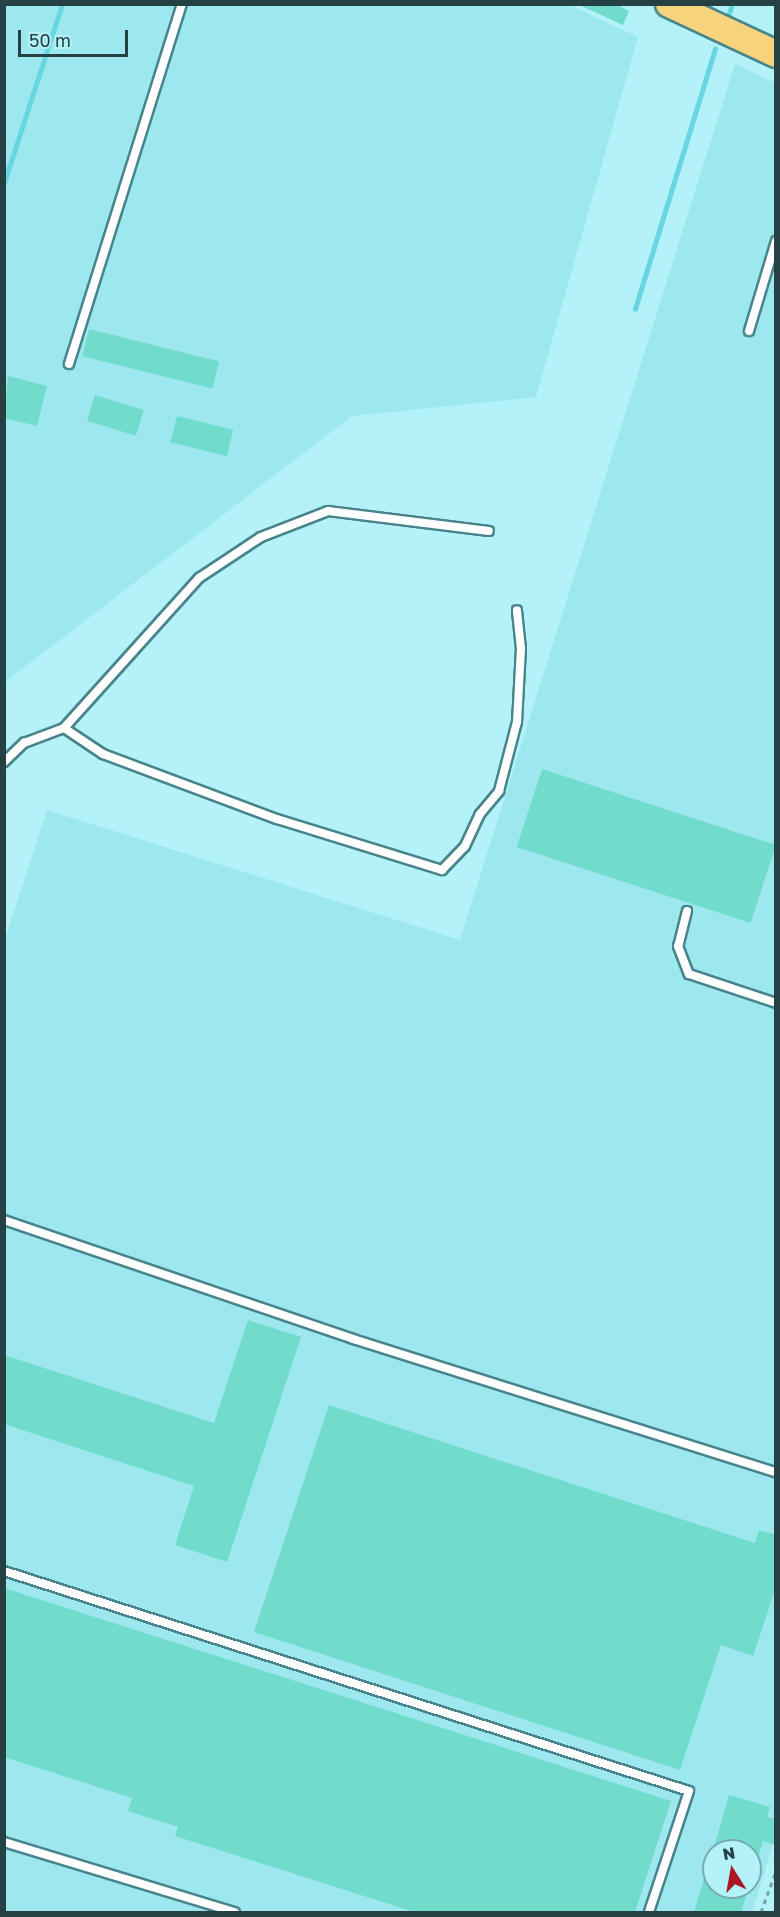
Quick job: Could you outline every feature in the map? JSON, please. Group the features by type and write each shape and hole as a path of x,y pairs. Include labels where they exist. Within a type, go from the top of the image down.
{"main road":[{"path":"669,4 776,54"}],"lane":[{"path":"69,364 182,4"},
{"path":"749,331 776,241"},
{"path":"4,762 24,742 64,728 199,578 261,537 328,511 489,531"},
{"path":"64,728 104,754 277,819 441,870 465,846 480,814 499,791 517,722 521,649 517,610"},
{"path":"687,911 678,946 689,974 776,1003"},
{"path":"4,1220 353,1339 776,1472"},
{"path":"4,1571 689,1791 649,1912"},
{"path":"4,1842 235,1912"}],"path":[{"path":"761,1912 776,1872"}],"shaded area":[{"path":"568,4 638,37 536,397 352,416 5,682 5,5"},
{"path":"735,64 776,83 776,1835 762,1880 762,1839 702,1839 702,1899 756,1899 752,1912 5,1912 4,942 47,810 460,940"}],"building":[{"path":"577,4 615,4 629,11 623,25"},
{"path":"89,329 219,361 212,389 82,356"},
{"path":"8,376 47,386 37,426 4,418"},
{"path":"95,395 144,410 136,436 87,421"},
{"path":"177,416 233,430 227,456 170,442"},
{"path":"542,769 776,845 751,923 517,847"},
{"path":"248,1320 301,1337 227,1562 175,1545 194,1486 4,1424 4,1355 214,1423"},
{"path":"329,1405 755,1543 759,1530 776,1535 776,1587 753,1656 721,1645 680,1770 254,1632"},
{"path":"4,1588 671,1801 635,1912 414,1912 175,1836 178,1827 128,1811 132,1798 4,1757"},
{"path":"729,1795 770,1807 767,1817 776,1819 776,1845 763,1841 762,1844 762,1839 716,1839"},
{"path":"702,1886 702,1899 745,1899 741,1912 694,1912"}],"waterway":[{"path":"4,183 62,4"},
{"path":"728,17 732,4"},
{"path":"635,309 715,49"}]}
